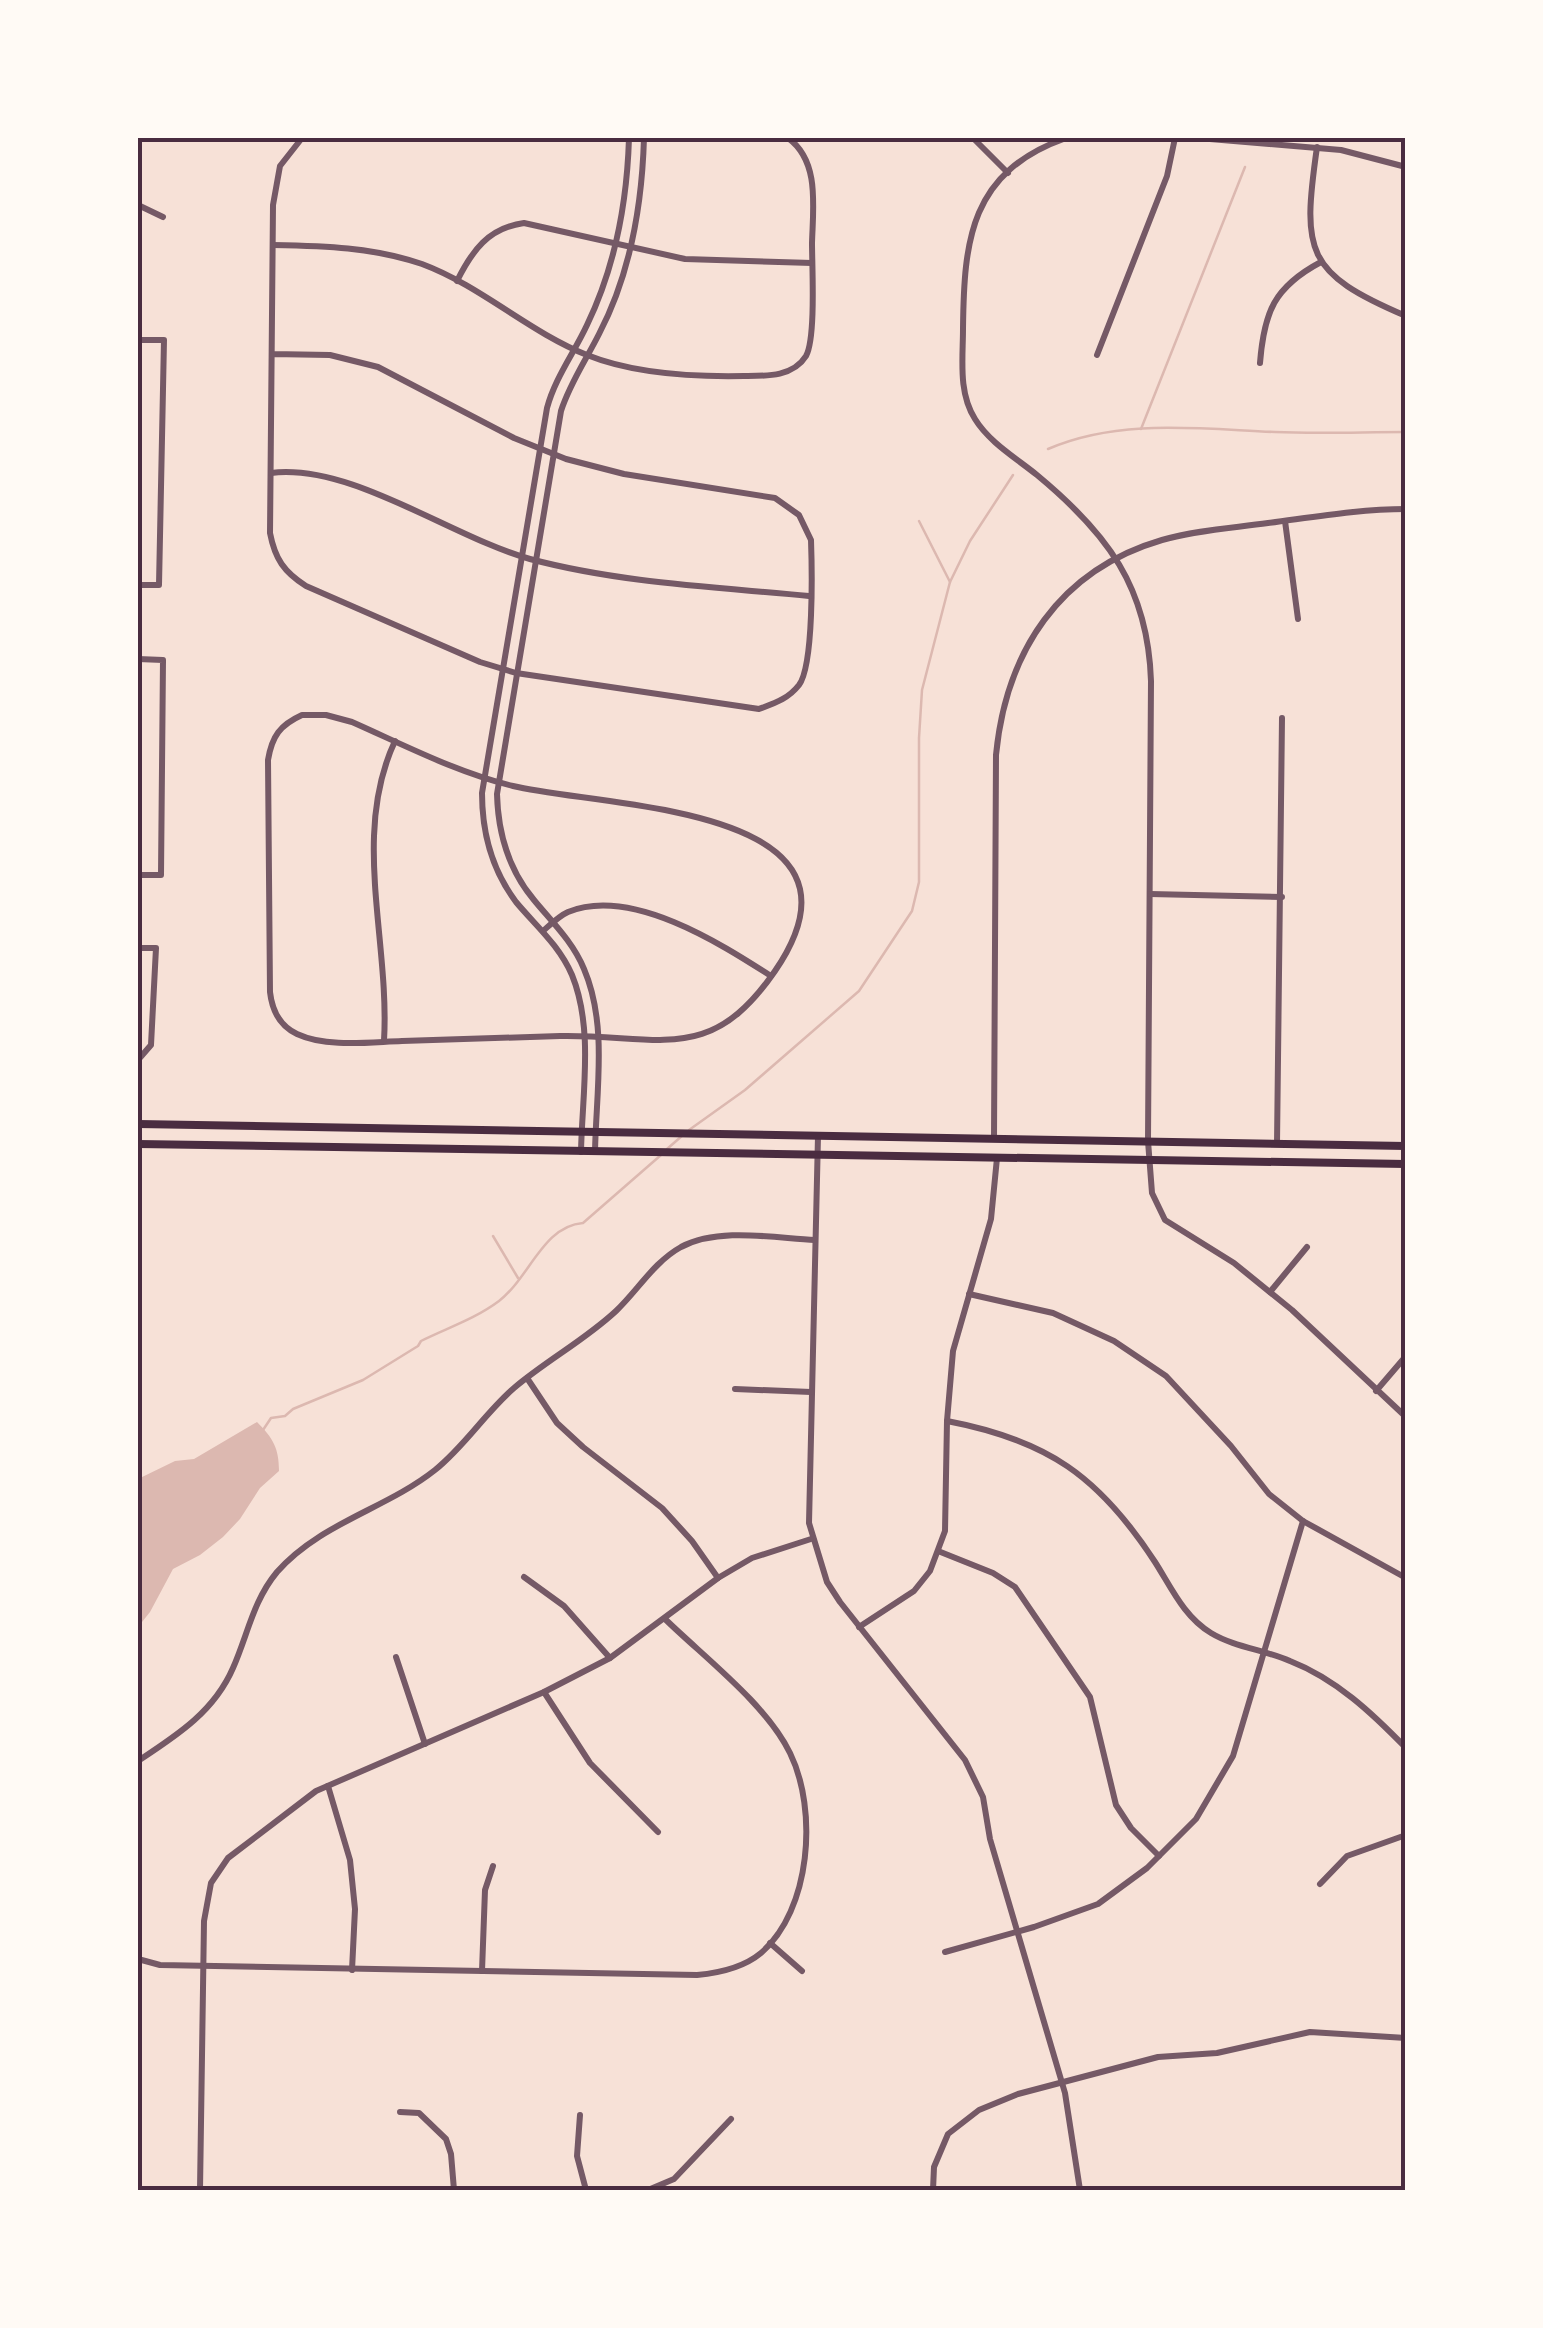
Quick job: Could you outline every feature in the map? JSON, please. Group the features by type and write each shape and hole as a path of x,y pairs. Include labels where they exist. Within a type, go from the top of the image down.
{"main road":[{"path":"138,1124 1406,1146"},
{"path":"138,1144 1406,1164"}],"street":[{"path":"272,354 330,355 378,367 553,454 624,474 764,495 790,506 804,522 811,540 809,656 804,676 788,696 759,709 516,673 462,654 293,578 280,565 270,533 272,245 276,177 285,156 302,138"},
{"path":"581,1152 581,1006 562,956 516,901 494,860 482,813 484,776 551,394 594,311 616,246 628,178 629,138"},
{"path":"595,1152 595,1004 574,950 524,888 507,856 499,826 498,782 565,398 608,315 631,249 640,200 644,138"},
{"path":"272,245 374,250 427,266 575,349 621,365 700,375 764,376 784,372 799,364 808,350 812,263 812,182 802,150 788,138"},
{"path":"974,138 1008,173"},
{"path":"1066,138 1036,150 1008,173 982,206 966,246 965,393 976,421 986,432 1076,508 1117,559 1137,599 1149,650 1148,1160 1152,1193 1165,1220 1234,1263 1270,1292 1406,1417"},
{"path":"1097,355 1167,176 1175,138"},
{"path":"1198,138 1317,147 1364,154 1406,167"},
{"path":"1317,147 1310,224 1321,262 1349,290 1406,316"},
{"path":"138,205 163,217"},
{"path":"457,281 480,242 515,224 540,224 616,246 685,259 812,263"},
{"path":"1260,363 1262,336 1271,305 1290,282 1321,262"},
{"path":"138,340 164,340 159,585 138,585"},
{"path":"271,473 302,472 338,481 497,550 535,560 710,589 810,596"},
{"path":"994,1138 996,756 1010,681 1025,647 1045,618 1088,576 1117,559 1178,536 1406,509"},
{"path":"1285,521 1298,619"},
{"path":"138,659 163,660 161,875 138,875"},
{"path":"302,714 339,718 394,741 498,782 550,794 658,806 736,830 785,861 800,884 802,912 785,955 738,1015 697,1038 583,1036 384,1041 301,1036 277,1018 271,1005 268,760 277,732 302,714"},
{"path":"1276,1144 1282,718"},
{"path":"384,1041 383,966 372,829 379,780 394,741"},
{"path":"1150,894 1282,897"},
{"path":"543,931 573,910 625,909 656,916 705,936 771,976"},
{"path":"138,948 156,948 151,1045 138,1060"},
{"path":"818,1136 811,1539 824,1573 859,1626 965,1760 983,1797 990,1839 1062,2083 1080,2190"},
{"path":"859,1626 914,1591 930,1571 945,1532 953,1351 991,1219 996,1158"},
{"path":"138,1761 182,1732 214,1701 233,1668 260,1596 287,1561 330,1530 434,1471 503,1398 606,1320 654,1268 680,1248 703,1239 726,1237 816,1240"},
{"path":"1270,1292 1306,1247"},
{"path":"969,1294 1053,1313 1114,1342 1166,1376 1269,1494 1304,1521 1406,1578"},
{"path":"1376,1392 1406,1356"},
{"path":"526,1378 556,1423 662,1508 718,1578"},
{"path":"735,1389 811,1392"},
{"path":"947,1422 991,1430 1028,1444 1090,1481 1133,1529 1187,1614 1211,1633 1292,1661 1334,1684 1406,1748"},
{"path":"945,1952 1019,1932 1098,1904 1160,1856 1196,1819 1233,1756 1304,1521"},
{"path":"200,2190 206,1903 218,1871 246,1843 328,1786 544,1692 610,1658 718,1578 752,1558 811,1539"},
{"path":"938,1551 993,1573 1014,1587 1090,1696 1116,1805 1131,1828 1160,1856"},
{"path":"524,1576 564,1606 610,1658"},
{"path":"138,1959 160,1965 352,1970 723,1973 759,1955 778,1935 792,1905 805,1858 808,1819 803,1784 789,1751 768,1719 665,1619"},
{"path":"396,1657 425,1744"},
{"path":"544,1692 590,1763 658,1832"},
{"path":"328,1786 350,1860 355,1909 352,1970"},
{"path":"1320,1884 1347,1856 1406,1835"},
{"path":"482,1972 484,1890 493,1866"},
{"path":"770,1943 802,1971"},
{"path":"932,2190 934,2167 948,2134 979,2110 1018,2094 1158,2057 1217,2052 1310,2032 1406,2038"},
{"path":"400,2112 420,2113 446,2138 454,2190"},
{"path":"580,2115 578,2156 586,2190"},
{"path":"648,2190 674,2179 731,2119"}],"shaded area":[{"path":"257,1422 274,1444 279,1471 260,1488 223,1537 173,1569 138,1627 138,1479 175,1461 194,1459"}],"waterway":[{"path":"1141,429 1245,167"},
{"path":"1048,449 1075,439 1131,429 1406,432"},
{"path":"689,1130 745,1090 859,991 912,911 919,882 922,690 950,582 970,541 1013,475"},
{"path":"919,521 950,582"},
{"path":"667,1149 683,1135"},
{"path":"263,1430 271,1418 285,1416 293,1409 363,1380 421,1341 499,1301 557,1233 583,1223 661,1155"},
{"path":"493,1236 518,1278"}]}
